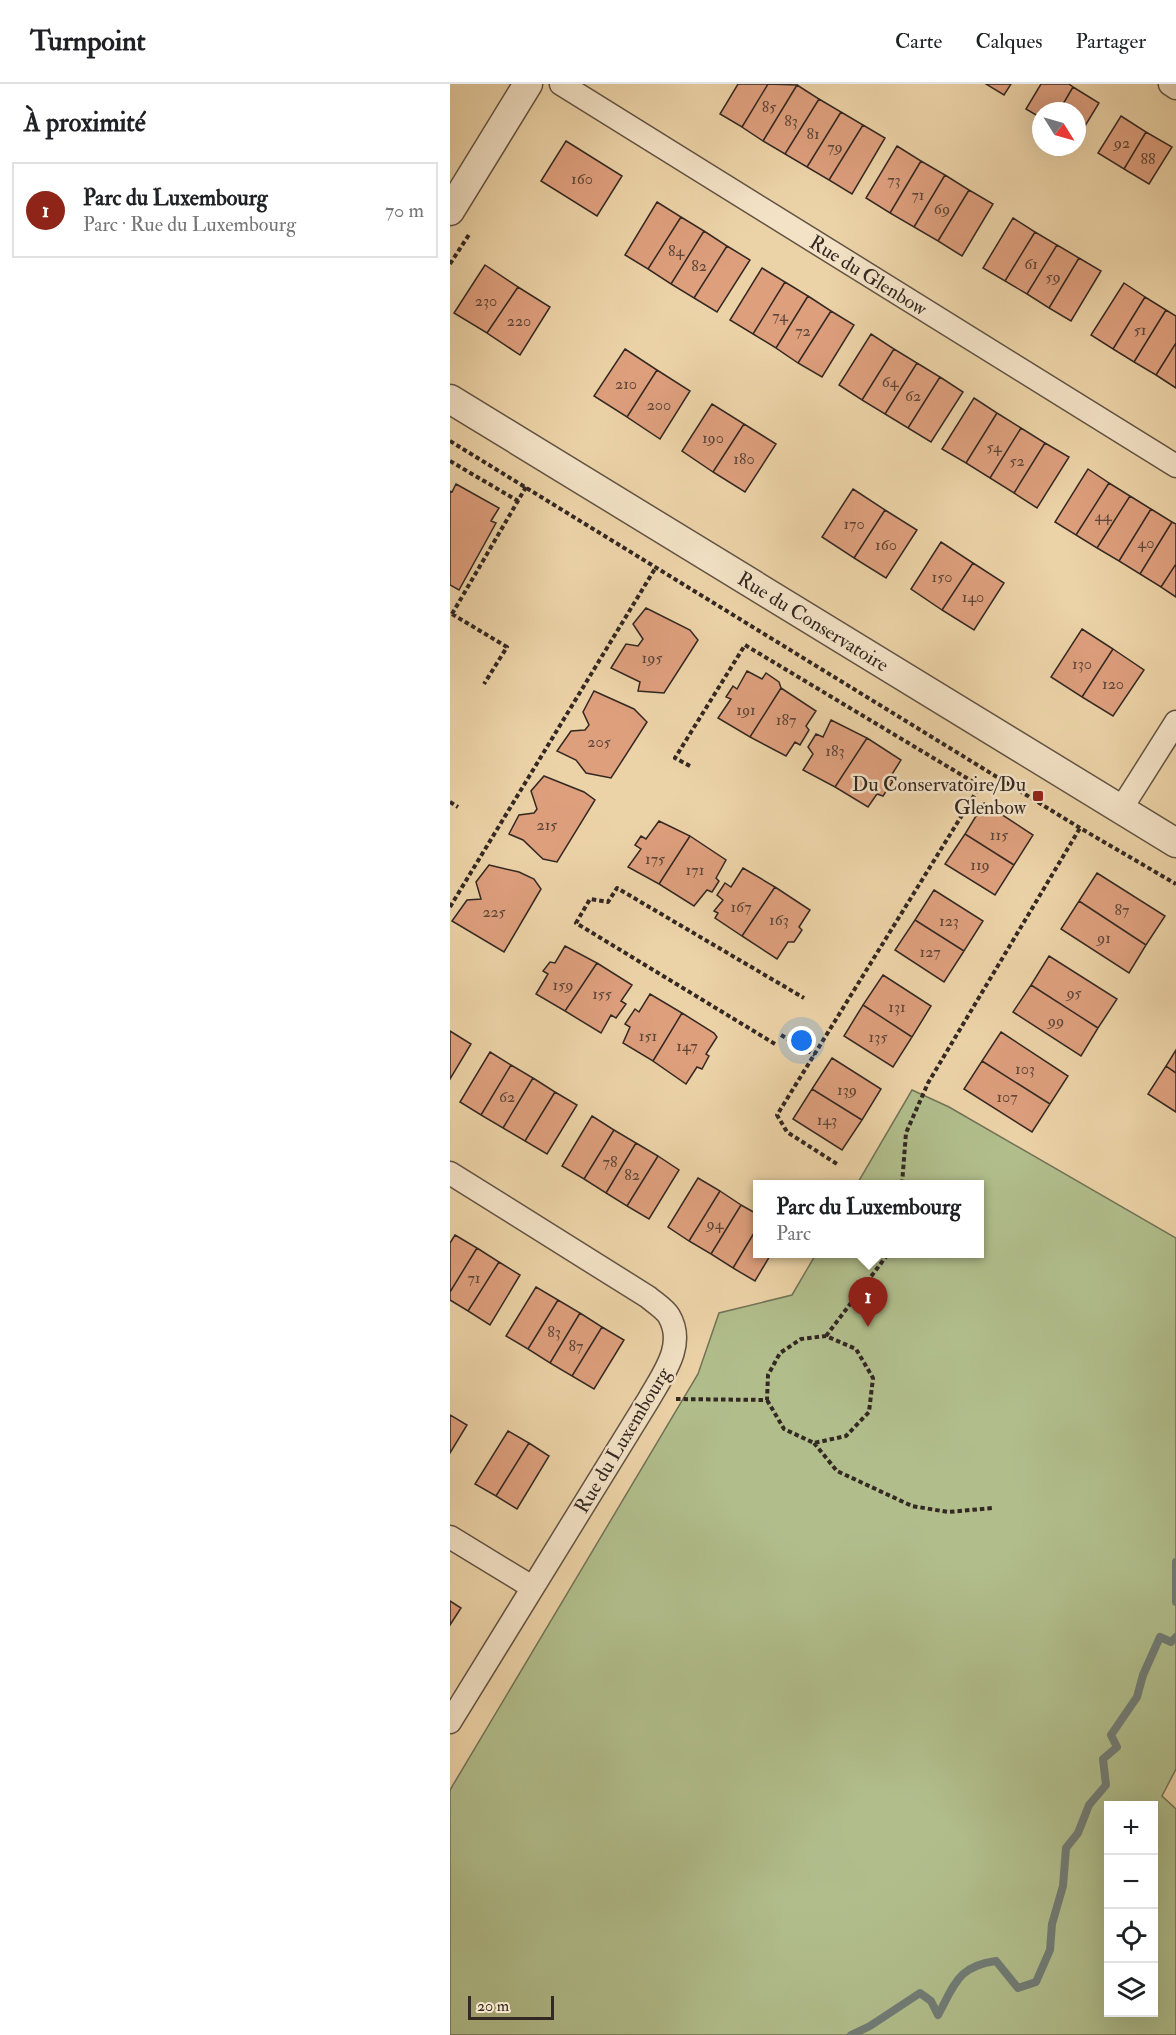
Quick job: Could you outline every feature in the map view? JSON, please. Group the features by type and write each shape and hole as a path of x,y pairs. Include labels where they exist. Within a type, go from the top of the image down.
{"street":[{"path":"450,211 528,84"},
{"name":"Rue du Glenbow","path":"561,84 1176,466"},
{"path":"1170,84 1176,88"},
{"name":"Rue du Conservatoire","path":"450,399 1176,843"},
{"path":"1121,809 1176,722"},
{"name":"Rue du Luxembourg","path":"450,1173 648,1297 669,1315 676,1334 673,1356 649,1399 450,1722"},
{"path":"450,1537 532,1587"}],"path":[{"path":"450,441 1080,828 1176,884"},
{"path":"450,461 518,501"},
{"path":"484,684 507,647 451,614 526,487"},
{"path":"450,907 657,567"},
{"path":"690,766 675,758 745,645 980,786 777,1115 788,1132 837,1164"},
{"path":"450,802 458,807"},
{"path":"902,1180 906,1133 928,1083 1080,828"},
{"path":"775,1044 576,923 590,899 608,902 617,888 804,998"},
{"path":"781,1035 815,1055"},
{"path":"826,1336 885,1258"},
{"path":"814,1443 846,1436 862,1420 869,1412 873,1378 856,1349 826,1336 801,1339 780,1353 768,1375 767,1400 784,1430 814,1443 837,1471 912,1506 948,1512 993,1508"},
{"path":"649,1399 767,1400"}],"green space":[{"path":"912,1090 949,1107 1176,1238 1176,1769 1162,1796 1176,1809 1176,2035 450,2035 450,1790 698,1374 719,1313 792,1295 814,1258 984,1258 984,1180 859,1180"}],"building":[{"path":"738,84 768,84 742,127 720,114"},
{"path":"768,84 797,85 763,141 742,127"},
{"path":"986,84 1011,84 1004,95"},
{"path":"1041,84 1069,84 1073,87 1064,102 1032,102 1032,113 1026,109"},
{"path":"797,85 819,99 785,154 763,141"},
{"path":"1073,87 1099,103 1086,124 1086,102 1064,102"},
{"path":"819,99 841,112 807,167 785,154"},
{"path":"841,112 863,125 829,180 807,167"},
{"path":"1121,116 1146,132 1124,169 1098,153"},
{"path":"863,125 885,138 852,194 829,180"},
{"path":"1146,132 1172,147 1149,184 1124,169"},
{"path":"566,141 622,176 597,216 541,181"},
{"path":"897,146 921,161 890,213 866,198"},
{"path":"921,161 945,175 914,227 890,213"},
{"path":"945,175 969,190 938,241 914,227"},
{"path":"969,190 993,204 962,256 938,241"},
{"path":"657,202 681,217 648,269 625,255"},
{"path":"681,217 704,231 671,284 648,269"},
{"path":"1013,218 1035,232 1005,281 983,268"},
{"path":"704,231 727,246 694,298 671,284"},
{"path":"1035,232 1057,245 1027,294 1005,281"},
{"path":"1057,245 1079,258 1049,308 1027,294"},
{"path":"727,246 750,260 717,312 694,298"},
{"path":"1079,258 1101,271 1071,321 1049,308"},
{"path":"485,265 518,287 487,333 454,313"},
{"path":"762,268 785,282 753,334 730,320"},
{"path":"785,282 808,296 776,348 753,334"},
{"path":"1124,283 1145,297 1113,349 1091,335"},
{"path":"518,287 550,307 520,355 487,333"},
{"path":"808,296 831,311 798,363 776,348"},
{"path":"1145,297 1166,310 1134,362 1113,349"},
{"path":"1166,310 1176,316 1176,343 1156,375 1134,362"},
{"path":"831,311 854,325 822,377 798,363"},
{"path":"871,334 894,349 862,400 839,385"},
{"path":"1176,343 1176,388 1156,375"},
{"path":"625,349 657,370 627,417 594,396"},
{"path":"894,349 917,363 885,414 862,400"},
{"path":"917,363 940,377 908,428 885,414"},
{"path":"657,370 690,391 660,439 627,417"},
{"path":"940,377 963,392 931,442 908,428"},
{"path":"974,398 997,413 966,463 942,449"},
{"path":"712,404 744,424 713,472 682,451"},
{"path":"997,413 1021,428 990,478 966,463"},
{"path":"744,424 776,444 745,492 713,472"},
{"path":"1021,428 1045,443 1014,493 990,478"},
{"path":"1045,443 1069,457 1037,508 1014,493"},
{"path":"1088,469 1109,483 1076,535 1055,522"},
{"path":"1109,483 1130,496 1097,548 1076,535"},
{"path":"456,484 499,508 491,521 496,523 459,590 450,585 450,491 452,492"},
{"path":"853,489 885,510 854,558 822,537"},
{"path":"1130,496 1151,509 1119,561 1097,548"},
{"path":"1151,509 1172,522 1140,574 1119,561"},
{"path":"885,510 917,530 886,578 854,558"},
{"path":"1172,522 1176,524 1176,564 1161,587 1140,574"},
{"path":"941,542 973,563 942,610 911,589"},
{"path":"973,563 1004,583 974,630 942,610"},
{"path":"1176,564 1176,597 1161,587"},
{"path":"646,608 690,630 698,640 664,693 638,691 640,682 611,668 626,644 638,646 643,639 633,624"},
{"path":"1082,629 1113,649 1082,697 1051,677"},
{"path":"1113,649 1144,670 1113,716 1082,697"},
{"path":"747,671 762,679 766,673 779,682 781,688 750,737 718,718 731,699 726,697 733,686 737,689"},
{"path":"781,688 816,711 806,726 809,730 800,745 795,742 786,756 750,737"},
{"path":"594,691 634,709 647,722 611,778 586,773 576,760 557,751 571,731 585,730 589,725 583,712"},
{"path":"831,720 867,738 835,787 803,770 813,754 808,747 816,734 823,737"},
{"path":"867,738 901,760 889,779 893,781 883,796 877,794 868,807 835,787"},
{"path":"544,776 584,792 595,800 557,862 543,859 523,840 509,834 519,815 534,813 537,809 531,791"},
{"path":"984,803 1033,835 1014,865 965,834"},
{"path":"659,821 690,836 659,884 628,867 641,849 635,845 641,836 646,839"},
{"path":"965,834 1014,865 995,895 945,864"},
{"path":"690,836 726,860 716,878 719,881 712,892 707,890 694,906 659,884"},
{"path":"489,865 519,872 534,879 541,889 504,952 452,921 467,900 481,899 476,882"},
{"path":"743,868 775,887 742,936 715,918 718,913 714,911 723,900 717,895 725,883 731,887"},
{"path":"1097,873 1165,916 1146,945 1079,901"},
{"path":"775,887 810,910 799,927 802,930 794,942 788,942 777,959 742,936"},
{"path":"934,890 983,921 964,951 915,920"},
{"path":"1079,901 1146,945 1129,973 1061,929"},
{"path":"915,920 964,951 944,982 895,950"},
{"path":"565,946 597,963 565,1011 536,994 548,974 543,971 550,962 555,963"},
{"path":"1049,956 1117,999 1098,1028 1031,985"},
{"path":"597,963 632,985 621,1001 626,1004 616,1018 611,1015 601,1033 565,1011"},
{"path":"883,975 931,1006 912,1037 863,1005"},
{"path":"1031,985 1098,1028 1081,1056 1013,1012"},
{"path":"650,994 682,1013 653,1061 623,1043 630,1027 625,1024 635,1009 639,1012"},
{"path":"863,1005 912,1037 893,1067 844,1036"},
{"path":"682,1013 717,1037 706,1054 709,1056 702,1069 697,1067 686,1084 653,1061"},
{"path":"450,1031 471,1044 450,1079"},
{"path":"1001,1032 1068,1076 1050,1104 982,1061"},
{"path":"1176,1050 1176,1073 1166,1066"},
{"path":"490,1052 511,1065 481,1115 460,1102"},
{"path":"832,1058 881,1089 862,1120 812,1089"},
{"path":"982,1061 1050,1104 1032,1132 964,1089"},
{"path":"511,1065 533,1078 503,1128 481,1115"},
{"path":"1166,1066 1176,1073 1176,1112 1148,1094"},
{"path":"533,1078 555,1092 525,1141 503,1128"},
{"path":"812,1089 862,1120 842,1150 793,1119"},
{"path":"555,1092 577,1105 547,1154 525,1141"},
{"path":"592,1116 614,1130 584,1179 562,1166"},
{"path":"614,1130 636,1143 606,1193 584,1179"},
{"path":"636,1143 658,1156 627,1206 606,1193"},
{"path":"658,1156 679,1170 649,1219 627,1206"},
{"path":"698,1178 720,1191 689,1241 668,1227"},
{"path":"720,1191 741,1205 711,1254 689,1241"},
{"path":"741,1205 753,1212 753,1235 733,1268 711,1254"},
{"path":"455,1235 477,1248 450,1292 450,1243"},
{"path":"753,1235 753,1258 769,1258 755,1281 733,1268"},
{"path":"477,1248 499,1262 468,1311 450,1300 450,1292"},
{"path":"499,1262 520,1275 490,1325 468,1311"},
{"path":"536,1287 558,1300 528,1349 506,1336"},
{"path":"558,1300 580,1313 550,1363 528,1349"},
{"path":"580,1313 602,1327 572,1376 550,1363"},
{"path":"602,1327 624,1340 594,1389 572,1376"},
{"path":"450,1415 467,1425 450,1453"},
{"path":"508,1431 529,1443 496,1496 475,1484"},
{"path":"529,1443 549,1456 517,1509 496,1496"},
{"path":"450,1601 461,1608 450,1625"}],"waterway":[{"path":"1176,1562 1176,1602"},
{"path":"851,2035 870,2026 920,1993 931,2001 938,2015 959,1978 965,1972 983,1963 996,1961 1018,1988 1036,1982 1050,1950 1052,1924 1063,1886 1066,1848 1078,1833 1089,1805 1106,1785 1103,1759 1117,1747 1111,1735 1137,1697 1143,1675 1160,1637 1171,1642 1176,1637"}],"place":[{"name":"Du Conservatoire/Du Glenbow","path":"1038,796"},
{"name":"Parc du Luxembourg","path":"868,1327"}]}
